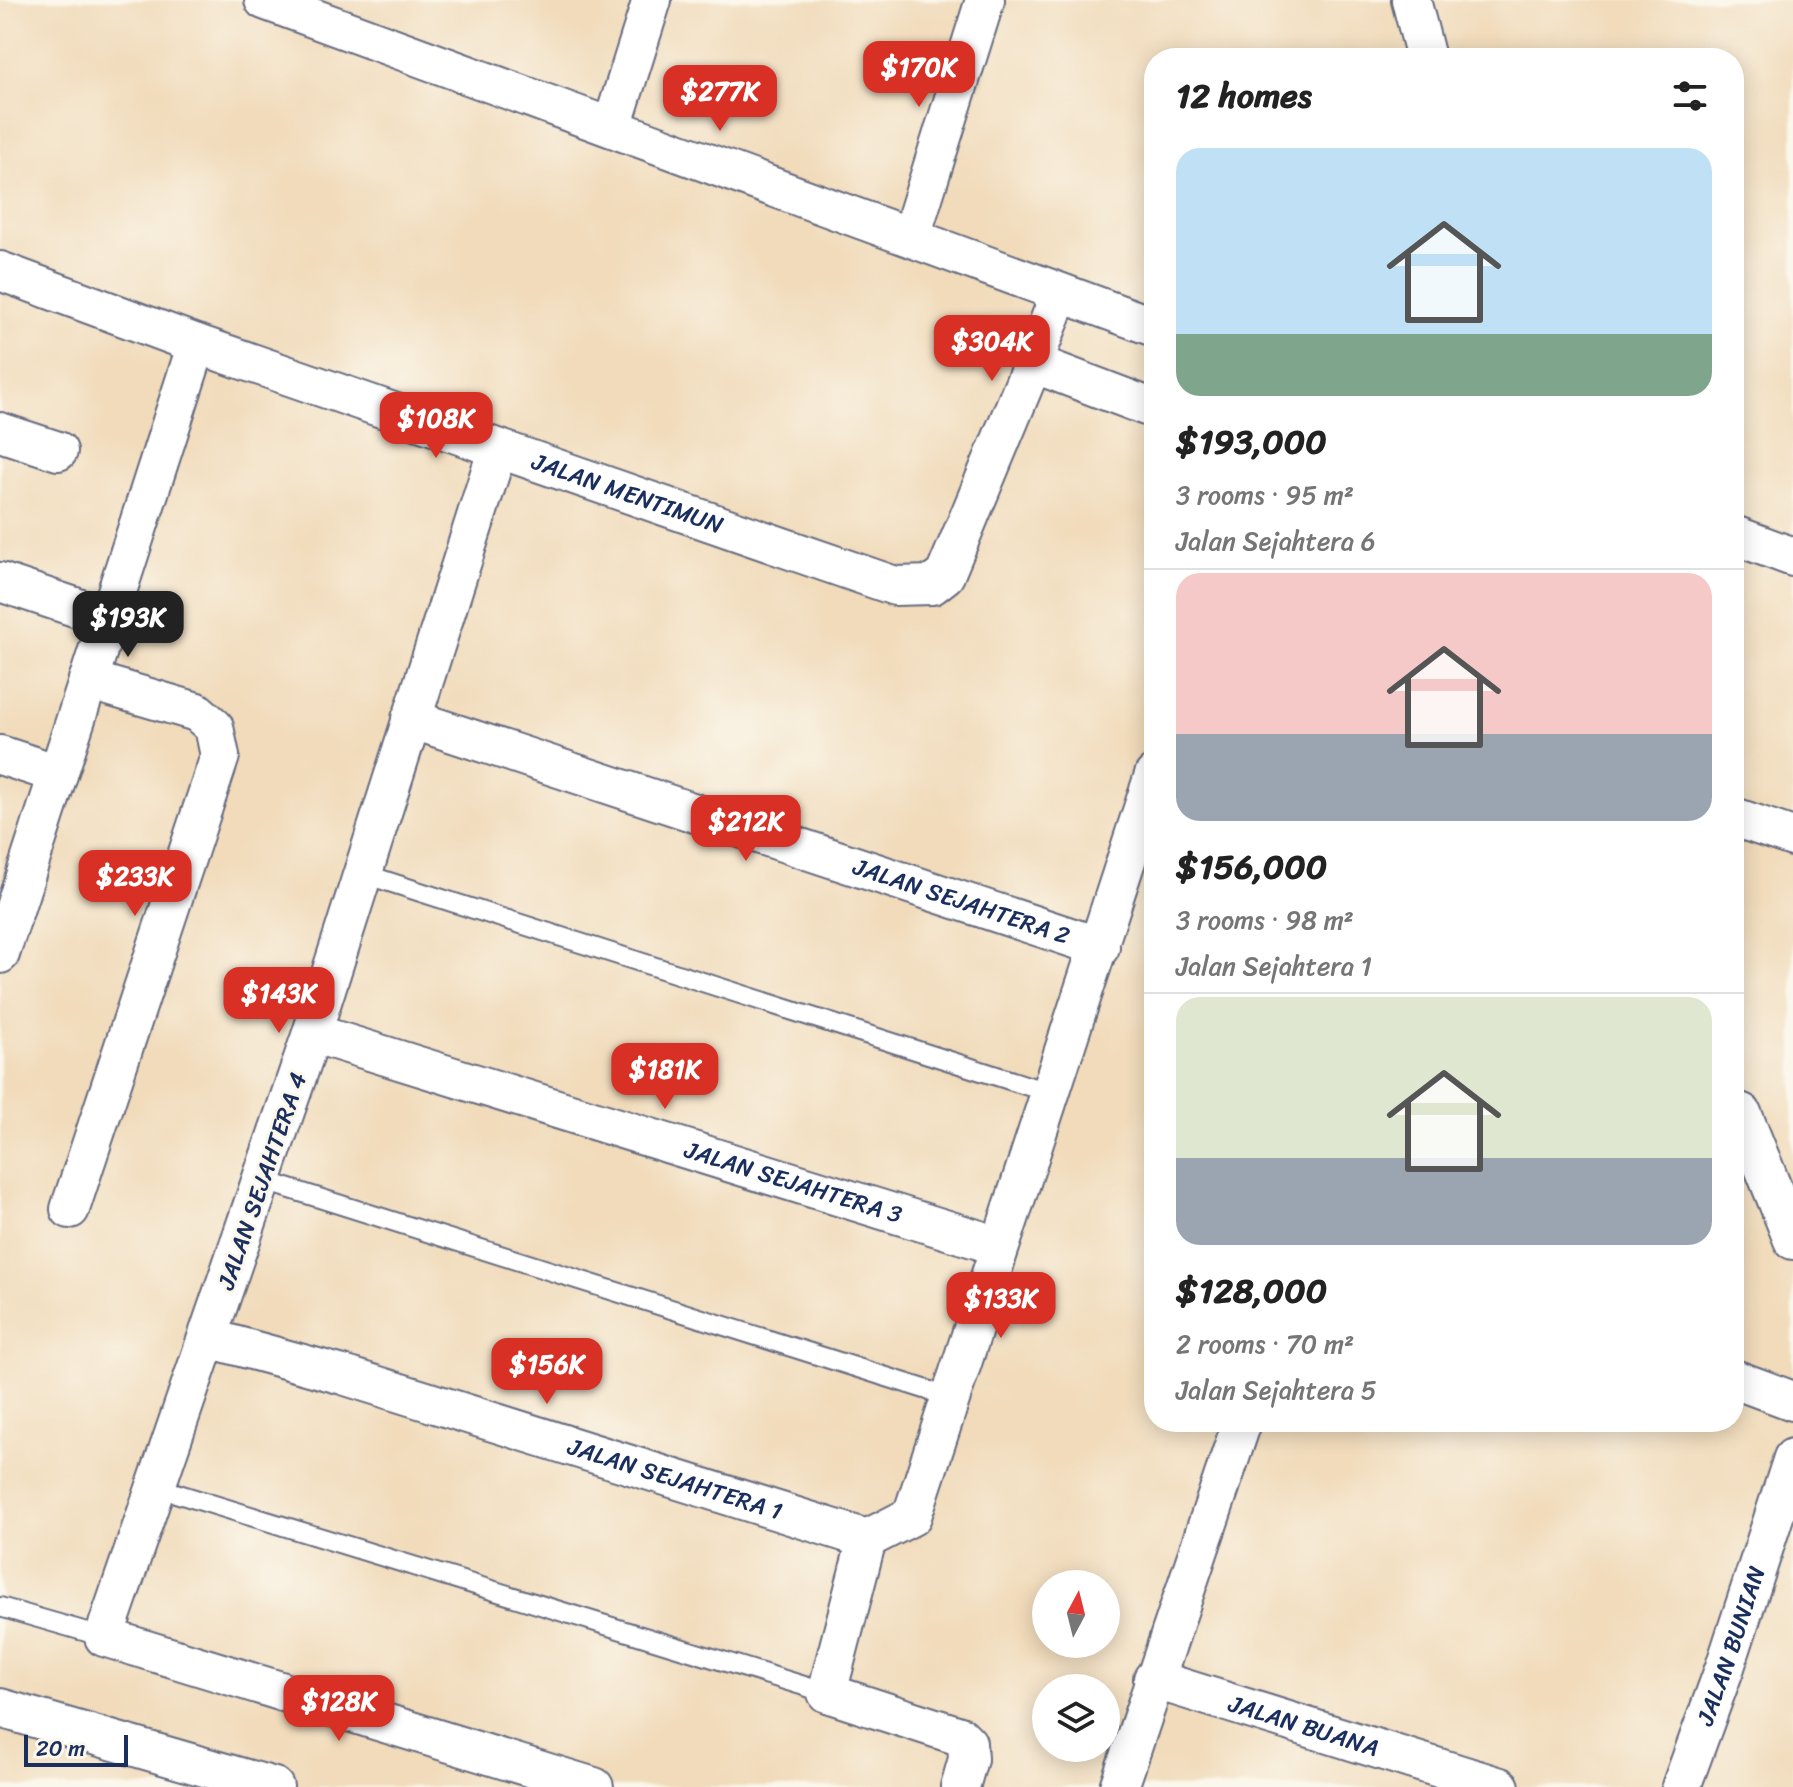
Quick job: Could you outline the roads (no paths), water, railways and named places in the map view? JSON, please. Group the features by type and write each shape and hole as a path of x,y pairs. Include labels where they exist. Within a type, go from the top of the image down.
{"street":[{"path":"264,0 319,10 612,127 1144,323"},
{"path":"612,127 652,0"},
{"path":"911,236 985,0"},
{"path":"1411,0 1423,48"},
{"name":"JALAN MENTIMUN","path":"0,271 197,344 895,586 932,585 945,575 1033,363"},
{"path":"1060,294 1033,363 1144,405"},
{"path":"0,954 7,909 58,774 197,344"},
{"path":"0,432 58,451"},
{"name":"JALAN SEJAHTERA 4","path":"104,1637 312,1033 498,448"},
{"path":"1744,539 1793,557"},
{"path":"0,582 108,618"},
{"path":"70,1209 220,756 214,727 197,712 88,680"},
{"name":"JALAN SEJAHTERA 2","path":"411,719 1100,947"},
{"path":"0,755 58,774"},
{"path":"960,1787 968,1759 967,1743 960,1736 827,1693 867,1539 912,1516 1144,807"},
{"path":"1744,820 1793,837"},
{"name":"JALAN SEJAHTERA 3","path":"312,1033 999,1246"},
{"path":"1744,1118 1793,1240"},
{"name":"JALAN SEJAHTERA 1","path":"208,1338 343,1375 867,1539"},
{"path":"1744,1383 1793,1401"},
{"path":"1119,1787 1239,1432"},
{"name":"JALAN BUNIAN","path":"1681,1787 1725,1667 1793,1458"},
{"path":"104,1637 594,1787"},
{"name":"JALAN BUANA","path":"1153,1679 1500,1787"},
{"path":"0,1708 274,1787"}],"lane":[{"path":"361,873 1050,1093"},
{"path":"262,1180 950,1397"},
{"path":"156,1487 827,1693"},
{"path":"0,1607 104,1637"}]}
